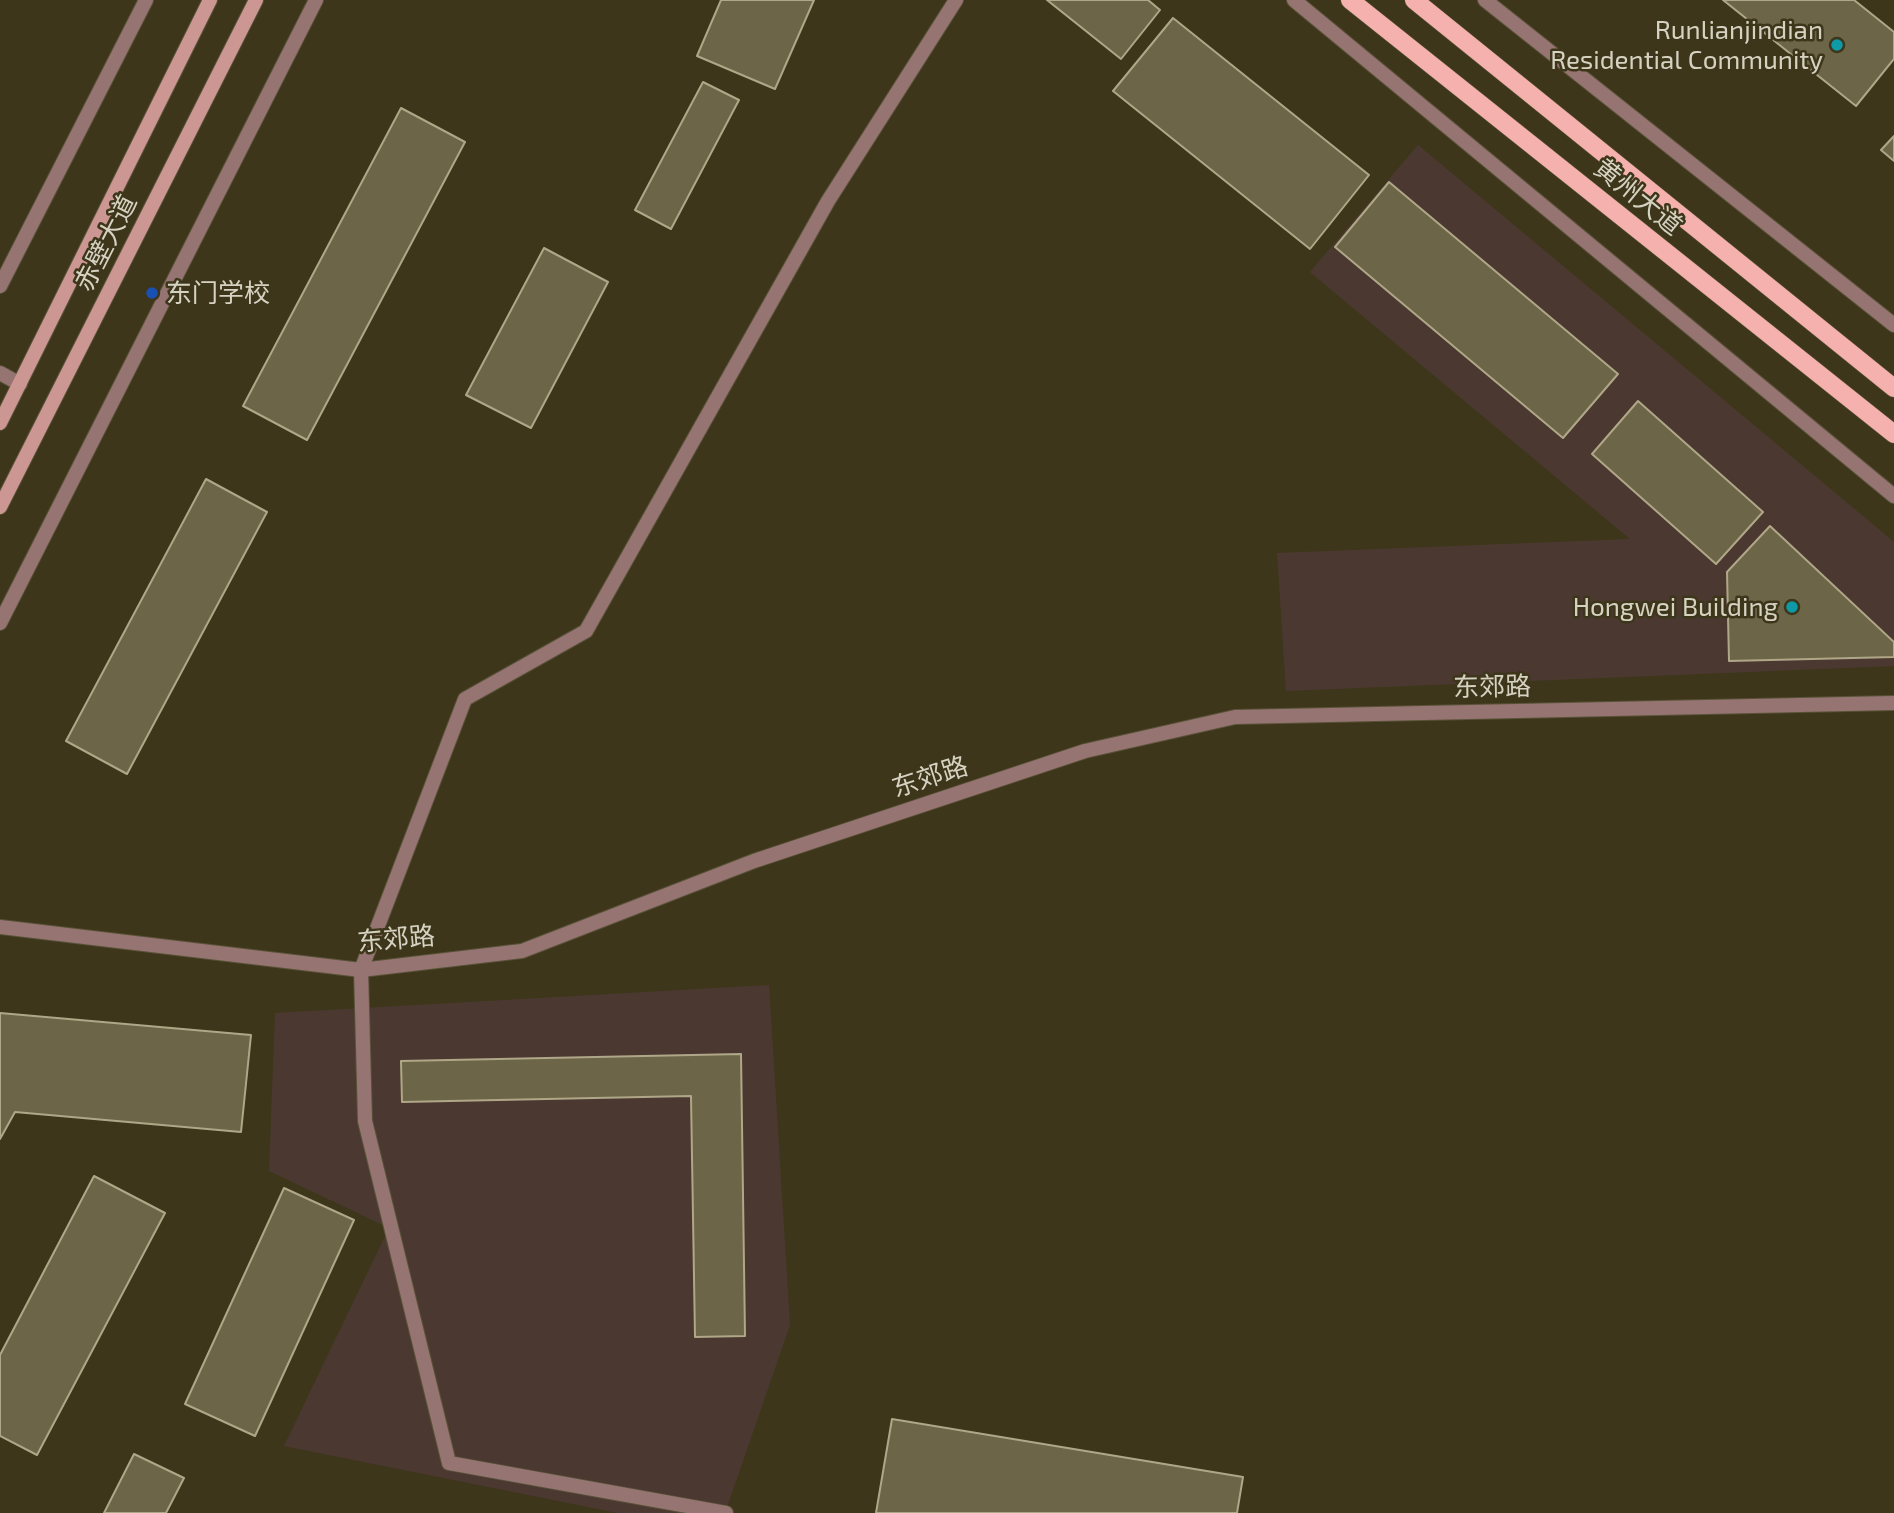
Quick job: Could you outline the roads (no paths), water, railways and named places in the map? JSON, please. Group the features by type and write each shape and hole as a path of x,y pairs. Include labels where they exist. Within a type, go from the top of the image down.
{"main road":[{"name":"赤壁大道","path":"0,423 210,0"},
{"name":"赤壁大道","path":"0,507 256,0"},
{"name":"黄州大道","path":"1350,0 1894,434"},
{"name":"黄州大道","path":"1414,0 1894,388"}],"street":[{"path":"0,286 146,0"},
{"path":"0,623 316,0"},
{"path":"726,1513 449,1463 365,1121 361,970 465,699 586,631 828,201 956,0"},
{"path":"1294,0 1894,496"},
{"path":"1485,0 1894,325"},
{"path":"0,373 20,384"},
{"name":"东郊路","path":"0,927 361,970 522,951 754,861 1085,751 1235,717 1894,703"}],"place":[{"name":"Runlianjindian Residential Community","path":"1837,45"},
{"name":"东门学校","path":"152,293"},
{"name":"Hongwei Building","path":"1792,607"}]}
